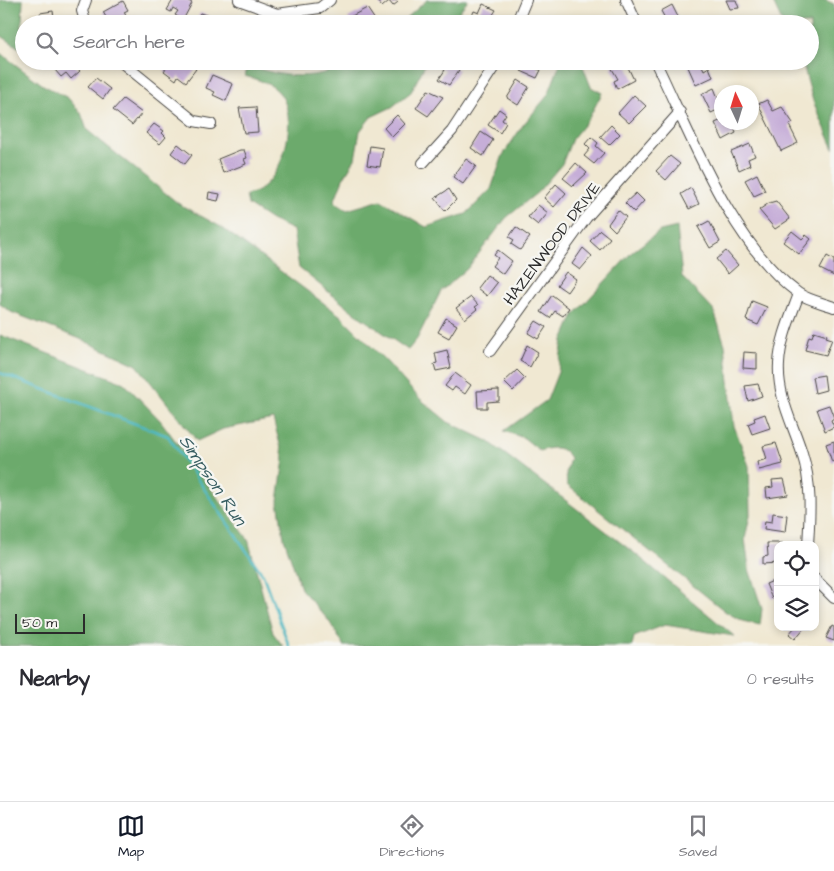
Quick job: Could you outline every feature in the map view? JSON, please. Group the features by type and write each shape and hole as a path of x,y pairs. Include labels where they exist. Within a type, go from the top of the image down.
{"street":[{"path":"83,15 82,11 86,0"},
{"path":"239,0 277,14 320,8 330,0"},
{"path":"520,15 526,0"},
{"path":"626,0 633,15"},
{"path":"131,70 194,121 211,124"},
{"path":"423,164 452,131 492,70"},
{"path":"659,70 720,195 752,249 799,294 834,307"},
{"name":"HAZENWOOD DRIVE","path":"490,351 586,218 680,112"},
{"path":"799,294 786,330 779,364 782,396 808,477 811,503 808,541"},
{"path":"819,583 834,598"}],"green space":[{"path":"0,0 23,0 22,15 15,15 15,45 0,35"},
{"path":"427,0 468,0 457,15 410,15"},
{"path":"772,0 825,0 834,4 834,149 813,101 804,70 819,70 819,15 779,15"},
{"path":"0,53 15,64 15,70 23,70 43,85 68,98 81,113 87,130 179,204 221,227 341,316 386,361 419,398 448,422 488,441 637,555 734,636 665,625 634,637 632,646 344,646 329,621 301,589 284,538 278,501 284,459 273,419 223,429 197,441 137,365 78,338 11,312 0,304"},
{"path":"246,70 263,70 299,76 325,73 333,70 422,70 411,92 392,107 371,117 360,131 355,159 343,179 334,202 347,210 381,200 426,227 466,214 491,189 503,155 523,125 548,95 558,70 584,70 591,87 602,93 589,118 572,139 562,164 538,192 506,218 467,269 441,291 417,339 408,350 356,314 299,268 293,230 271,220 248,205 246,195 258,191 269,181 277,169 284,154 288,137 288,121 286,107 278,91 270,85 245,76"},
{"path":"677,227 682,277 714,311 725,345 734,426 749,466 750,515 745,539 749,569 762,609 760,625 742,621 726,612 567,485 566,473 570,458 564,451 553,448 540,451 524,438 504,431 547,400 558,372 563,340 574,315 632,252 660,231"},
{"path":"0,335 124,383 160,420 248,539 273,633 283,646 0,646"}],"building":[{"path":"173,0 187,0 192,3 186,15 175,15 178,11 173,8 171,12 167,10"},
{"path":"376,0 396,0 398,2 393,6 389,1 382,7"},
{"path":"726,0 736,0 739,8 730,9"},
{"path":"123,1 128,10 124,12 126,15 105,15 103,12"},
{"path":"483,4 496,10 493,15 472,15 474,11 479,13"},
{"path":"672,5 677,15 663,15 661,11"},
{"path":"367,8 372,15 354,15"},
{"path":"53,11 54,15 40,15 40,13"},
{"path":"55,70 80,71 71,79 66,73 61,77"},
{"path":"195,70 186,82 178,76 176,80 164,71"},
{"path":"445,70 459,70 449,85 439,79"},
{"path":"522,70 541,70 537,78"},
{"path":"613,70 629,70 634,80 617,89 614,81 618,79"},
{"path":"689,70 710,70 713,77 696,85"},
{"path":"212,75 233,84 226,101 213,95 215,92 206,88"},
{"path":"96,78 110,89 103,99 88,87"},
{"path":"518,80 529,87 518,105 507,98"},
{"path":"714,88 714,112 711,113 702,94"},
{"path":"428,90 443,97 428,116 416,108"},
{"path":"634,95 646,106 629,123 618,113"},
{"path":"123,99 142,113 132,125 113,110"},
{"path":"767,100 773,111 782,107 793,123 789,125 798,143 781,151 759,104"},
{"path":"256,107 258,132 244,133 239,108"},
{"path":"499,109 506,114 502,120 506,123 500,133 488,125"},
{"path":"397,115 405,124 392,137 384,128"},
{"path":"154,124 164,131 162,133 166,137 160,144 146,133"},
{"path":"611,125 620,134 609,145 600,137"},
{"path":"718,130 735,130 736,133 723,140"},
{"path":"481,132 493,140 483,156 471,148"},
{"path":"591,137 598,143 596,146 604,153 594,164 584,156 590,149 585,144"},
{"path":"178,144 192,155 185,164 171,153"},
{"path":"750,144 755,156 748,159 750,165 739,170 731,152"},
{"path":"370,146 383,148 380,167 367,165"},
{"path":"244,150 247,158 244,159 246,164 223,173 218,159"},
{"path":"670,156 680,164 666,180 656,171"},
{"path":"466,159 476,166 463,184 453,177"},
{"path":"576,163 587,173 573,186 563,178"},
{"path":"757,174 765,191 754,196 745,180"},
{"path":"556,184 566,193 554,207 544,198"},
{"path":"691,188 699,204 689,209 681,194"},
{"path":"449,189 456,200 445,211 435,198"},
{"path":"209,192 220,194 218,201 208,199"},
{"path":"636,193 644,201 634,212 625,203"},
{"path":"776,201 790,219 775,229 759,210 769,203"},
{"path":"538,205 548,213 538,225 528,217"},
{"path":"618,210 626,217 615,231 608,224"},
{"path":"709,221 720,242 710,248 698,227"},
{"path":"516,227 530,237 520,250 511,244 514,240 509,237"},
{"path":"600,230 610,238 600,250 590,241"},
{"path":"792,231 802,239 806,235 811,239 799,254 783,242"},
{"path":"583,248 592,256 580,270 572,264"},
{"path":"498,250 512,261 503,274 492,266 498,258 494,255"},
{"path":"726,251 738,265 728,274 716,259"},
{"path":"827,256 834,260 834,276 820,269"},
{"path":"566,272 576,279 567,292 557,285"},
{"path":"487,275 497,283 487,296 477,288"},
{"path":"552,295 569,308 563,316 555,311 550,318 541,312"},
{"path":"471,297 478,305 475,307 477,309 465,319 456,308"},
{"path":"752,301 767,307 758,325 746,320"},
{"path":"446,318 457,325 449,338 438,332"},
{"path":"536,321 546,327 538,339 528,333"},
{"path":"814,331 827,335 826,337 832,339 826,355 805,350 809,336 812,337"},
{"path":"527,345 538,352 530,367 520,361"},
{"path":"447,350 451,368 436,371 434,364 437,363 435,353"},
{"path":"744,352 757,353 757,369 743,368"},
{"path":"517,370 525,378 513,391 504,382"},
{"path":"455,373 471,385 465,394 455,387 452,391 445,386"},
{"path":"824,375 826,390 815,393 812,377"},
{"path":"758,384 762,396 748,401 745,386"},
{"path":"499,390 499,401 487,402 487,408 478,408 477,391"},
{"path":"829,405 834,418 831,420 834,427 825,431 817,409"},
{"path":"765,414 770,428 752,434 748,424 755,421 754,418"},
{"path":"834,441 834,461 832,462 826,444"},
{"path":"776,443 783,464 759,470 757,462 767,459 763,446"},
{"path":"784,479 788,495 767,498 766,488 773,487 772,480"},
{"path":"773,513 787,515 785,532 764,529 765,521 772,522"},
{"path":"767,543 774,543 774,563 763,564 763,557 768,556"},
{"path":"774,581 774,598 772,599 766,584"},
{"path":"832,626 834,627 834,641 826,638"},
{"path":"792,631 802,631 795,639 789,634"}],"waterway":[{"name":"Simpson Run","path":"0,373 168,436 263,575 289,646"}]}
